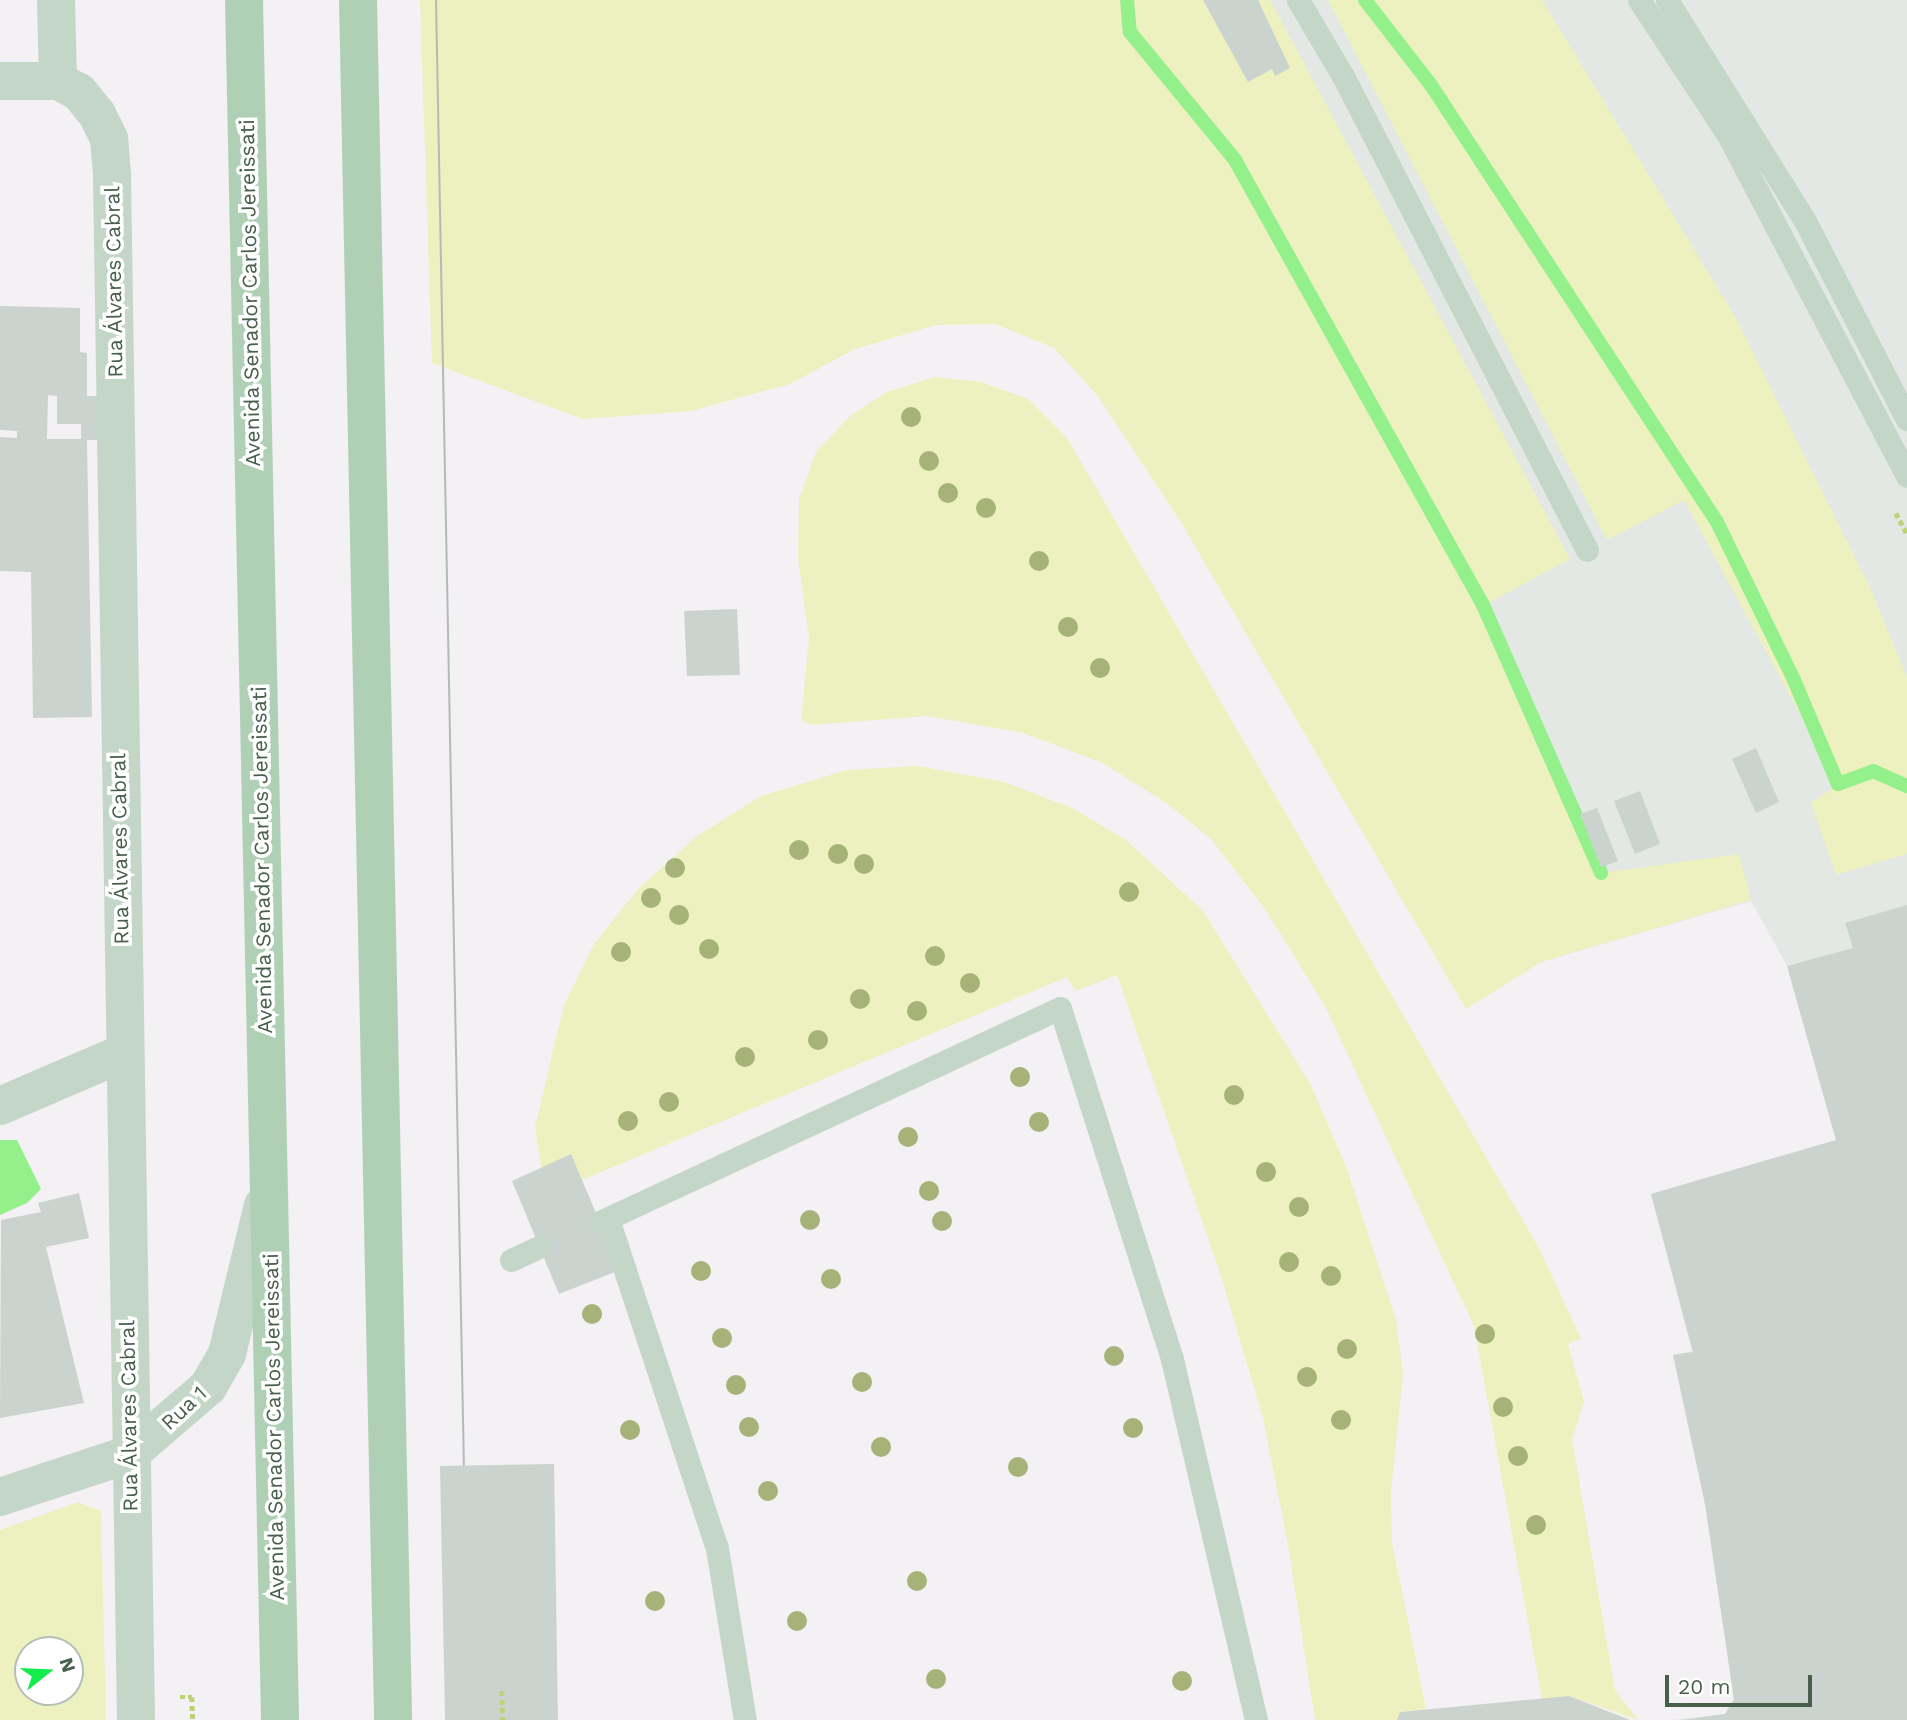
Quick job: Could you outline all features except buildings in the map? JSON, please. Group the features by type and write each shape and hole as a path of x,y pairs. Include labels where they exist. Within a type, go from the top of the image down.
{"main road":[{"name":"Avenida Senador Carlos Jereissati","path":"244,0 280,1720"},
{"path":"358,0 393,1720"}],"street":[{"path":"0,81 58,81 56,0"},
{"name":"Rua Álvares Cabral","path":"58,81 79,92 97,114 109,139 112,176 122,1053 136,1720"},
{"path":"0,1106 122,1053"},
{"name":"Rua 1","path":"0,1496 130,1454 190,1407 208,1387 227,1354 269,1179"}],"lane":[{"path":"1298,0 1343,76 1587,550"},
{"path":"1639,0 1728,135 1907,476"},
{"path":"1667,0 1804,219 1907,419"},
{"path":"745,1720 717,1548 604,1221 1060,1008 1172,1359 1256,1720"},
{"path":"512,1260 539,1247"}],"path":[{"path":"502,1690 503,1720"}],"shaded area":[{"path":"420,0 1270,0 1570,559 1483,606 1601,873 1739,854 1751,900 1541,962 1466,1009 1179,519 1097,395 1054,348 995,324 936,325 855,349 790,384 691,411 583,419 432,363"},
{"path":"1005,0 1907,0 1907,1720 1672,1720 1725,1714 1734,1699 1705,1504 1673,1355 1692,1351 1651,1194 1836,1140 1787,966 1751,901 1541,962"},
{"path":"1328,0 1542,0 1736,318 1872,592 1907,677 1907,854 1836,875 1811,803 1838,784 1684,500 1607,540"},
{"path":"935,377 981,382 1028,399 1067,438 1540,1250 1581,1339 1568,1344 1584,1401 1572,1440 1615,1690 1638,1720 1569,1696 1542,1699 1474,1326 1325,1006 1267,912 1211,839 1169,805 1103,763 1023,733 927,716 812,725 801,720 809,638 798,558 799,499 816,452 850,416 887,392"},
{"path":"918,766 1004,782 1072,808 1126,840 1203,911 1311,1085 1347,1169 1396,1320 1403,1373 1391,1491 1392,1543 1426,1709 1400,1712 1397,1720 1315,1720 1288,1544 1263,1418 1221,1276 1117,975 1075,991 1067,977 582,1180 571,1154 541,1168 535,1127 564,1005 594,944 638,889 697,836 761,796 847,770"},
{"path":"0,1140 17,1140 41,1189 27,1203 0,1215"},
{"path":"78,1502 101,1511 106,1720 0,1720 0,1530"}],"waterway":[{"path":"1127,0 1130,32 1235,160 1483,605 1601,873"},
{"path":"1365,0 1431,85 1717,522 1794,680 1838,784 1873,771 1907,786"}],"tram line":[{"path":"436,0 464,1465"}]}
